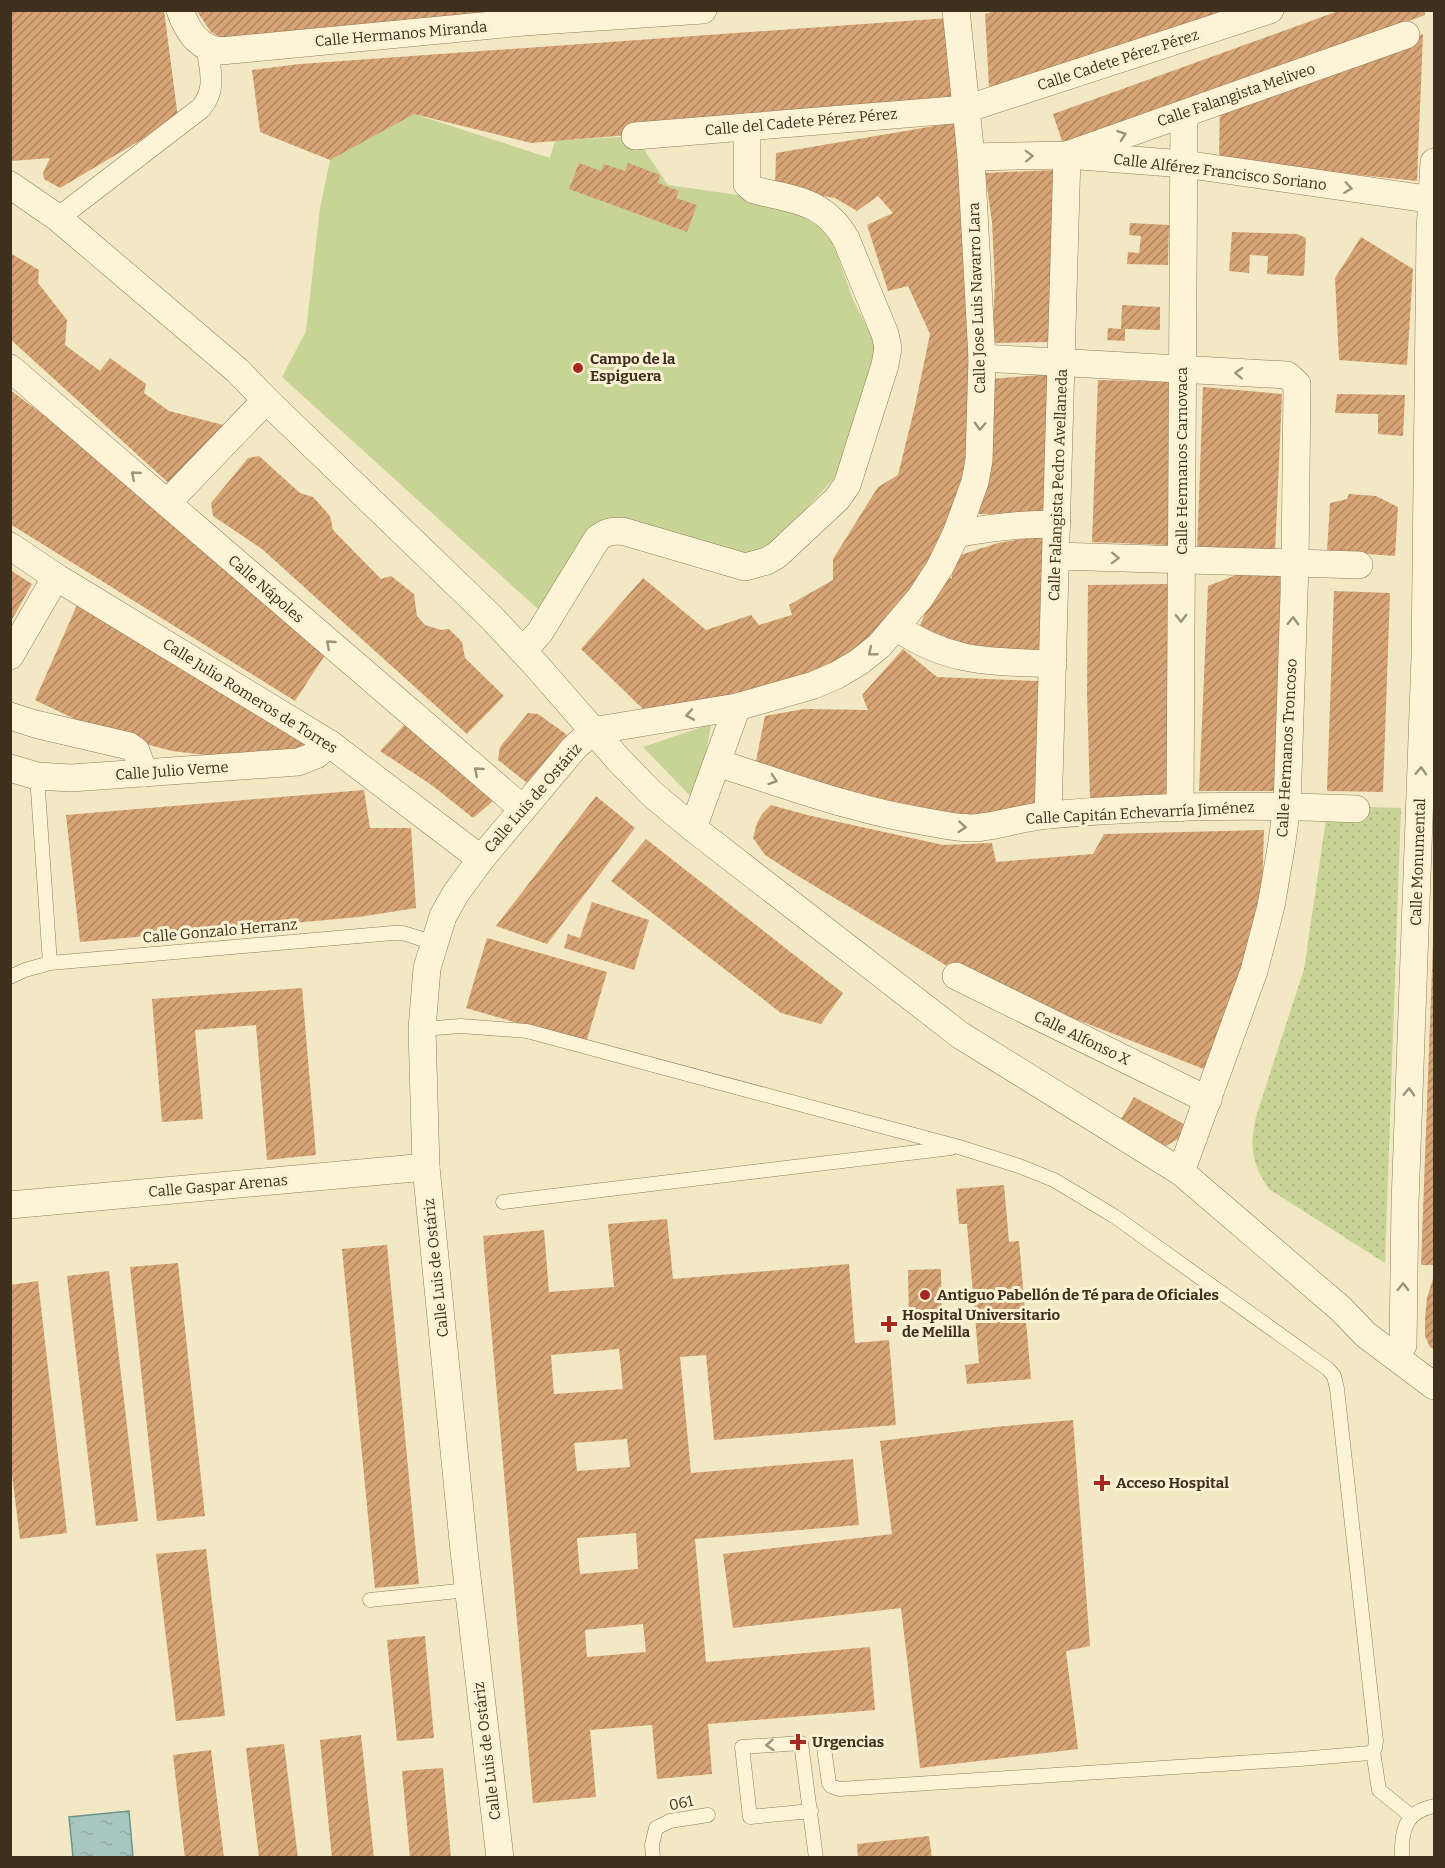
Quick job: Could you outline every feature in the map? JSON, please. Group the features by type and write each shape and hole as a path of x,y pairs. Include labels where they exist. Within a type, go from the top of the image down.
{"street":[{"path":"58,218 207,101 212,88 207,48 194,38 185,25 180,10"},
{"name":"Calle Hermanos Miranda","path":"207,48 221,51 523,16 703,10"},
{"name":"Calle Jose Luis Navarro Lara","path":"592,731 737,707 814,685 837,675 859,662 879,646 920,598 940,567 967,508 979,460 982,358 971,157 956,10"},
{"name":"Calle Cadete Pérez Pérez","path":"966,109 1270,10"},
{"name":"Calle Falangista Meliveo","path":"1067,155 1406,35"},
{"name":"Calle del Cadete Pérez Pérez","path":"635,136 966,109"},
{"name":"Calle Hermanos Carnovaca","path":"1180,808 1184,114"},
{"path":"523,651 540,632 597,540 604,533 622,531 745,567 767,561 777,555 837,499 847,485 885,365 888,348 885,334 846,239 837,224 824,212 809,204 754,190 747,184 747,127"},
{"name":"Calle Alférez Francisco Soriano","path":"971,157 1067,155 1184,164 1433,200"},
{"name":"Calle Falangista Pedro Avellaneda","path":"1048,815 1067,155"},
{"name":"Calle Monumental","path":"1403,1345 1405,1203 1425,657 1430,231 1434,162"},
{"path":"10,184 58,218 238,371 482,608 652,794 960,1035 1181,1172 1341,1309 1366,1335 1434,1386"},
{"path":"982,358 1183,370"},
{"name":"Calle Nápoles","path":"10,368 523,809"},
{"name":"Calle Hermanos Troncoso","path":"1181,1172 1254,971 1271,906 1287,806 1298,388 1295,381 1287,375 1183,370"},
{"path":"167,503 266,400"},
{"path":"956,534 989,527 1023,524 1057,525"},
{"name":"Calle Julio Romeros de Torres","path":"10,546 56,577 330,744 480,859"},
{"path":"1056,556 1359,565"},
{"path":"10,657 56,577"},
{"path":"896,627 931,648 950,655 970,659 1053,664"},
{"path":"693,828 737,707"},
{"path":"10,716 129,746 136,751 144,773"},
{"name":"Calle Luis de Ostáriz","path":"500,1857 468,1590 426,1167 422,1029 428,968 443,916 480,859 574,748 592,731"},
{"name":"Calle Julio Verne","path":"10,768 37,776 71,778 298,762 316,755 330,744"},
{"name":"Calle Capitán Echevarría Jiménez","path":"717,762 888,816 972,828 1048,815 1180,808 1287,806 1356,810"},
{"name":"Calle Alfonso X","path":"956,976 1208,1100"},
{"name":"Calle Gaspar Arenas","path":"10,1205 426,1167"},
{"path":"1341,1309 1367,1313 1397,1336 1403,1345 1434,1370"}],"lane":[{"path":"37,776 50,963"},
{"name":"Calle Gonzalo Herranz","path":"10,977 50,963 393,933 403,933 434,943"},
{"path":"422,1029 461,1026 527,1031 958,1147 1019,1166 1053,1180 1114,1216 1319,1363 1334,1376 1337,1389 1376,1741 1373,1751 1379,1790 1411,1816"},
{"path":"503,1202 958,1147"},
{"path":"370,1600 468,1590"},
{"path":"811,1811 750,1817 742,1747 801,1743 811,1811 816,1857"},
{"path":"824,1748 829,1783 838,1789 1288,1759 1373,1751"},
{"path":"1402,1857 1403,1834 1411,1816 1424,1808 1434,1806"},
{"name":"061","path":"654,1857 652,1845 656,1828 670,1821 708,1815"}],"green space":[{"name":"Campo de la Espiguera","path":"414,114 550,158 555,141 635,136 668,185 759,198 810,213 830,235 854,302 876,344 875,350 838,471 832,481 771,546 731,560 602,521 539,610 282,377 306,331 320,208 332,151"},
{"path":"711,724 698,804 643,747"},
{"path":"1328,806 1401,808 1385,1263 1269,1189 1259,1171 1254,1155 1253,1137 1256,1117 1304,969"}],"water":[{"path":"129,1811 133,1857 73,1857 69,1817"}],"building":[{"path":"10,10 164,10 178,118 60,188 44,179 43,173 50,158 10,160"},
{"path":"196,10 514,10 222,38 211,32"},
{"path":"998,10 1241,10 1012,82 989,87 985,14"},
{"path":"1341,10 1425,10 1425,15 1064,147 1053,114"},
{"path":"948,18 958,108 531,143 414,114 330,160 260,132 252,70 300,64"},
{"path":"1423,34 1417,181 1219,160 1220,101"},
{"path":"964,121 971,454 958,518 885,632 819,678 645,711 581,649 643,578 706,630 751,615 759,625 792,615 789,605 833,580 833,559 878,487 898,475 915,406 930,334 908,286 888,291 867,225 893,213 878,196 857,211 835,198 775,188 776,153"},
{"path":"579,163 601,171 604,164 625,171 628,163 660,175 658,183 679,191 676,198 697,205 687,232 569,189"},
{"path":"1054,170 1050,342 992,343 995,284 992,222 985,173"},
{"path":"1130,223 1169,225 1168,265 1127,264 1128,252 1139,253 1141,236 1129,235"},
{"path":"1232,232 1297,234 1306,238 1304,276 1267,274 1268,256 1250,255 1249,273 1229,271"},
{"path":"1361,237 1413,269 1407,365 1339,360 1335,278"},
{"path":"10,253 39,270 38,283 67,320 65,345 100,371 110,358 146,384 144,393 169,411 231,427 173,487 10,339"},
{"path":"1122,305 1160,307 1160,330 1125,329 1125,341 1107,340 1108,328 1121,329"},
{"path":"1053,374 1048,513 979,514 991,379"},
{"path":"1098,380 1174,382 1168,545 1092,542"},
{"path":"1203,387 1282,394 1275,552 1197,551"},
{"path":"10,390 84,445 325,655 295,701 10,524"},
{"path":"1337,394 1405,395 1403,436 1378,434 1378,414 1335,413"},
{"path":"259,456 300,493 313,497 330,516 333,530 381,579 391,576 414,594 417,616 425,625 441,630 449,629 462,642 465,658 504,696 467,734 262,549 213,516 211,503 248,458"},
{"path":"1349,494 1376,496 1398,507 1395,556 1327,551 1330,503 1347,499"},
{"path":"1047,535 1043,650 984,654 916,635 942,572 952,579 951,558 998,543"},
{"path":"10,570 32,584 10,623"},
{"path":"1239,574 1280,576 1281,791 1199,791 1208,586"},
{"path":"1170,584 1169,797 1090,799 1087,692 1088,585"},
{"path":"1334,591 1390,593 1383,792 1327,791"},
{"path":"81,596 310,743 303,753 240,759 172,751 104,733 35,700"},
{"path":"903,649 937,677 1038,681 1036,812 972,821 754,771 765,716 804,709 868,710 862,695"},
{"path":"528,713 538,714 566,734 567,747 531,786 498,760 500,747"},
{"path":"409,720 498,797 473,818 433,786 380,751"},
{"path":"364,790 370,828 411,828 416,908 359,917 80,942 66,815"},
{"path":"596,796 635,828 547,944 496,926"},
{"path":"771,805 943,845 992,843 996,862 1093,854 1104,834 1264,830 1261,921 1209,1071 962,975 793,873 765,855 753,838 757,823"},
{"path":"646,839 843,993 821,1024 781,1013 611,881"},
{"path":"592,902 649,920 634,970 564,948 568,934 580,938"},
{"path":"487,938 607,972 586,1043 466,1008"},
{"path":"1433,942 1434,1265 1421,1265"},
{"path":"302,988 316,1155 267,1160 256,1025 195,1030 203,1119 162,1122 152,999"},
{"path":"1134,1097 1184,1124 1178,1139 1164,1147 1145,1137 1121,1119"},
{"path":"1004,1185 1009,1242 1019,1241 1031,1379 967,1384 965,1365 979,1363 967,1224 959,1224 956,1189"},
{"path":"667,1219 673,1279 849,1264 855,1343 889,1340 896,1425 714,1440 706,1355 680,1357 691,1473 853,1459 859,1525 695,1539 706,1662 870,1647 875,1710 708,1724 712,1774 657,1779 652,1725 590,1730 596,1797 533,1803 483,1236 544,1230 549,1292 614,1287 608,1224","holes":["619,1349 623,1389 554,1394 551,1355","627,1439 630,1467 577,1471 574,1443","636,1533 638,1569 580,1574 577,1538","643,1624 646,1652 587,1657 585,1630"]},
{"path":"387,1245 419,1584 375,1588 342,1249"},
{"path":"178,1263 205,1516 157,1521 130,1267"},
{"name":"Antiguo Pabellón de Té para de Oficiales","path":"941,1269 942,1320 909,1321 908,1270"},
{"path":"109,1271 138,1521 96,1526 67,1276"},
{"path":"1434,1275 1434,1349 1430,1347 1425,1336 1425,1318 1427,1298"},
{"path":"38,1281 67,1533 20,1539 10,1459 10,1285"},
{"path":"1073,1420 1090,1646 1066,1651 1078,1749 920,1768 901,1608 733,1628 723,1554 892,1534 880,1441"},
{"path":"206,1549 225,1716 176,1721 156,1554"},
{"path":"425,1636 434,1738 397,1741 387,1640"},
{"path":"361,1735 374,1858 332,1858 320,1740"},
{"path":"284,1744 298,1858 259,1858 246,1748"},
{"path":"211,1750 224,1858 185,1858 173,1755"},
{"path":"443,1768 451,1858 410,1858 402,1771"},
{"path":"929,1836 932,1858 858,1858 857,1844"}],"place":[{"name":"Campo de la Espiguera","path":"578,368"},
{"name":"Antiguo Pabellón de Té para de Oficiales","path":"925,1295"},
{"name":"Hospital Universitario de Melilla","path":"889,1324"},
{"name":"Acceso Hospital","path":"1102,1483"},
{"name":"Urgencias","path":"798,1742"}]}
